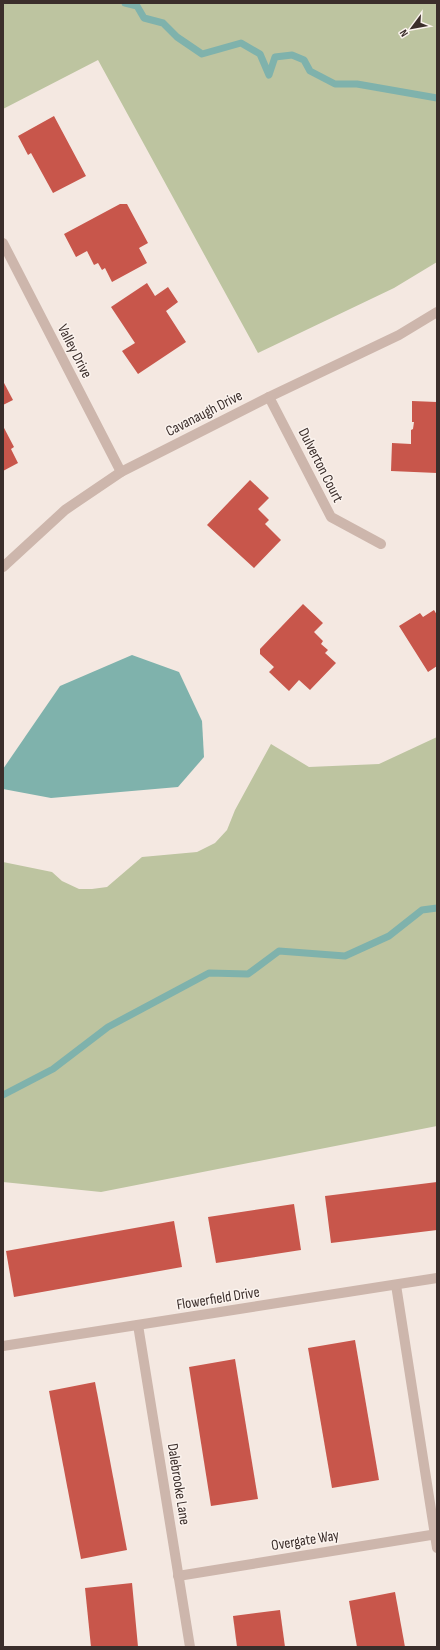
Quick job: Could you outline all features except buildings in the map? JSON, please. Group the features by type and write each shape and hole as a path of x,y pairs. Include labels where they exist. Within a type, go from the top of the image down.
{"street":[{"name":"Valley Drive","path":"3,243 121,472"},
{"name":"Cavanaugh Drive","path":"3,568 65,510 121,472 270,397 399,335 437,312"},
{"name":"Dulverton Court","path":"270,397 331,517 381,544"},
{"name":"Flowerfield Drive","path":"3,1346 437,1278"},
{"path":"396,1285 437,1548"},
{"name":"Dalebrooke Lane","path":"138,1325 190,1647"},
{"name":"Overgate Way","path":"178,1576 436,1534"}],"green space":[{"path":"3,3 437,3 437,262 394,288 258,353 98,60 3,109"},
{"path":"437,737 437,1126 101,1192 3,1182 3,862 52,872 62,881 79,889 107,887 142,857 197,852 215,843 227,830 235,810 271,744 309,767 379,764"}],"water":[{"path":"132,655 179,672 202,721 204,757 178,787 51,798 3,789 3,769 60,686"}],"waterway":[{"path":"125,3 137,6 144,18 163,23 177,37 202,54 241,43 260,54 269,75 275,57 292,55 304,60 310,71 335,84 357,84 437,98"},
{"path":"3,1095 53,1069 108,1027 209,973 248,974 279,951 345,956 389,936 422,910 437,908"}]}
